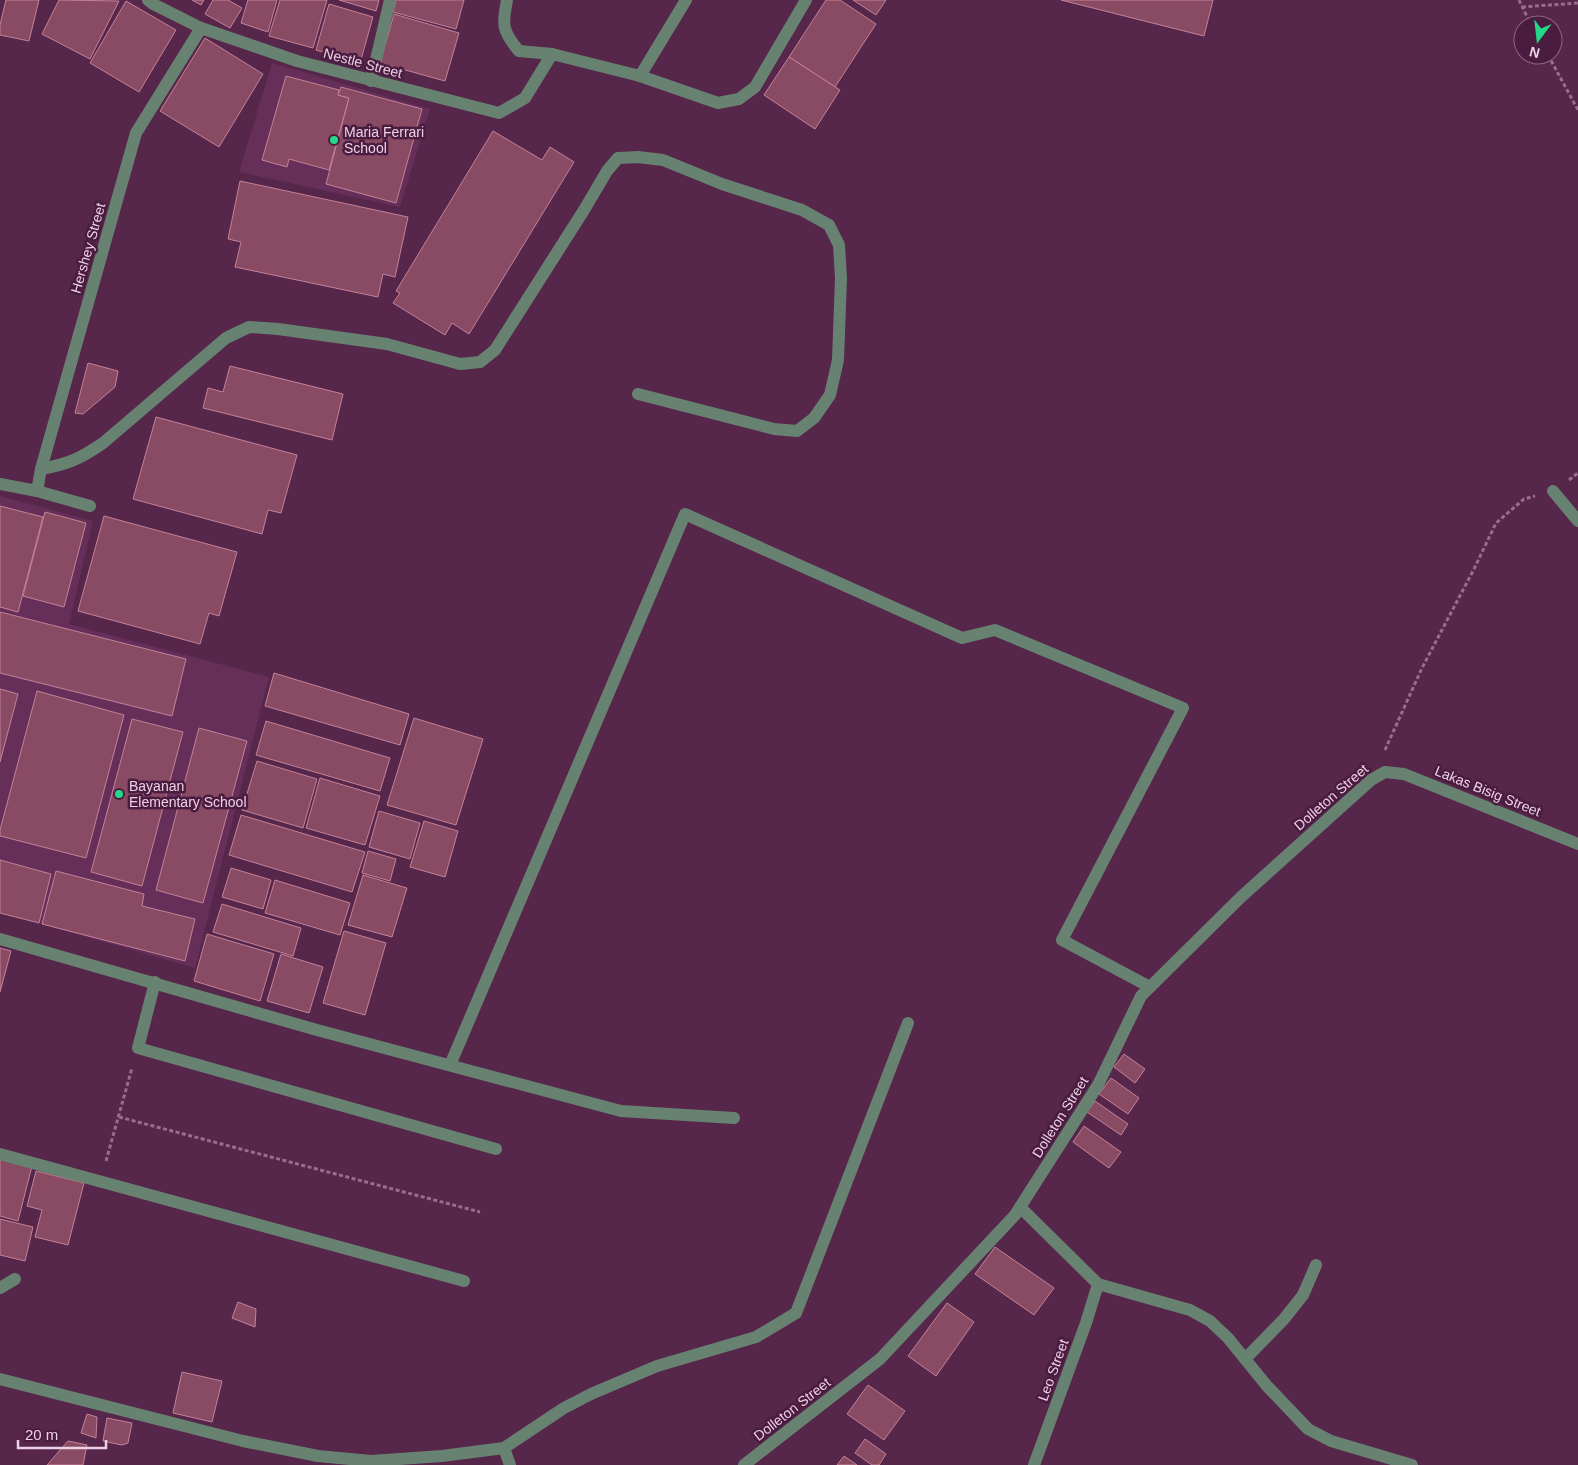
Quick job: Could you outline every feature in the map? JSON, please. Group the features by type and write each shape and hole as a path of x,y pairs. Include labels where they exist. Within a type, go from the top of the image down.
{"street":[{"path":"371,81 390,0"},
{"path":"508,0 503,18 508,38 519,51 552,54 640,76 718,103 739,99 755,87 806,0"},
{"path":"640,76 686,0"},
{"name":"Nestle Street","path":"152,1 201,28 297,61 499,113 525,98 552,54"},
{"name":"Hershey Street","path":"37,491 41,469 136,133 201,28"},
{"path":"41,469 66,464 86,456 226,338 249,328 278,329 387,344 460,364 480,362 495,350 607,171 618,158 638,157 663,160 722,184 802,210 829,225 839,245 841,278 838,360 830,395 814,418 797,431 774,429 638,394"},
{"path":"0,484 37,491 90,506"},
{"path":"1553,491 1578,520"},
{"path":"450,1065 685,514 962,638 996,630 1183,708 1062,940 1150,987"},
{"name":"Dolleton Street","path":"746,1465 880,1359 1015,1215 1098,1085 1141,996 1241,897 1371,780 1385,772"},
{"name":"Lakas Bisig Street","path":"1385,772 1404,774 1578,844"},
{"path":"0,939 317,1030 621,1111 734,1118"},
{"path":"155,982 138,1048 496,1150"},
{"path":"0,1379 243,1441 318,1456 371,1461 442,1456 504,1448 564,1408 591,1394 657,1366 756,1336 796,1313 908,1023"},
{"path":"0,1154 464,1282"},
{"path":"1020,1208 1098,1284 1190,1310 1210,1321 1228,1338 1267,1386 1308,1429 1331,1441 1412,1465"},
{"path":"1245,1359 1284,1319 1303,1295 1316,1265"},
{"path":"0,1288 15,1279"},
{"name":"Leo Street","path":"1034,1465 1083,1332 1098,1284"},
{"path":"504,1448 510,1465"}],"path":[{"path":"1519,0 1526,15"},
{"path":"1522,7 1578,3"},
{"path":"1553,65 1578,110"},
{"path":"1371,780 1422,668 1474,570 1496,523 1524,499 1553,491"},
{"path":"100,1182 138,1048"},
{"path":"119,1117 480,1212"}],"shaded area":[{"name":"Maria Ferrari School","path":"272,63 430,109 400,207 239,172"},
{"name":"Bayanan Elementary School","path":"0,496 93,521 69,624 269,677 195,968 0,912"}],"building":[{"path":"6,0 39,0 29,41 0,35 0,25"},
{"path":"59,0 119,1 90,59 42,34"},
{"path":"192,0 204,0 201,5"},
{"path":"213,0 228,0 242,8 230,28 205,14"},
{"path":"248,0 277,0 268,32 241,23"},
{"path":"280,0 327,0 313,48 269,36"},
{"path":"339,0 379,0 376,11"},
{"path":"396,0 464,0 456,29 393,12"},
{"path":"826,0 840,0 876,24 835,87 789,57"},
{"path":"853,0 886,0 876,15"},
{"path":"1061,0 1213,0 1204,36"},
{"path":"126,1 176,30 139,92 90,63"},
{"path":"329,4 373,17 360,63 316,50"},
{"path":"394,14 459,33 445,81 380,63"},
{"path":"205,38 263,74 219,147 160,111"},
{"path":"789,57 840,90 815,129 764,95"},
{"path":"286,76 339,90 338,95 349,98 329,170 289,159 287,167 262,160"},
{"path":"341,87 422,109 396,203 326,184 349,98 338,95"},
{"path":"493,131 542,160 550,147 574,162 469,334 452,323 445,335 393,303 400,293 396,291"},
{"path":"240,181 408,217 395,277 383,274 378,297 235,267 241,242 228,239"},
{"path":"88,363 118,371 115,387 83,414 75,413"},
{"path":"230,366 343,394 332,440 203,408 208,388 223,392"},
{"path":"156,417 297,455 281,513 268,510 262,534 133,499"},
{"path":"0,506 43,517 18,612 0,607"},
{"path":"45,512 86,523 64,607 23,596"},
{"path":"104,516 237,552 219,616 209,613 200,644 78,611"},
{"path":"0,612 186,659 172,716 0,673"},
{"path":"274,673 409,714 400,745 265,706"},
{"path":"0,689 18,694 0,762"},
{"path":"37,691 124,715 86,858 0,836"},
{"path":"414,718 483,739 456,825 387,805"},
{"path":"132,719 183,732 142,886 91,872"},
{"path":"266,721 390,758 380,791 256,755"},
{"path":"199,728 247,741 203,903 156,890"},
{"path":"257,761 317,779 303,828 242,810"},
{"path":"320,778 380,796 365,845 306,828"},
{"path":"379,811 420,823 410,859 369,847"},
{"path":"241,815 365,852 352,892 229,855"},
{"path":"424,821 458,831 445,877 410,867"},
{"path":"368,851 396,859 390,881 362,873"},
{"path":"0,860 51,874 39,923 0,913"},
{"path":"231,868 271,880 263,909 222,897"},
{"path":"56,871 144,894 142,906 195,919 185,961 42,924"},
{"path":"363,875 407,888 392,937 348,925"},
{"path":"275,880 350,903 340,935 265,913"},
{"path":"222,904 301,928 293,956 213,932"},
{"path":"344,931 386,943 365,1015 323,1003"},
{"path":"207,934 274,954 260,1001 194,981"},
{"path":"0,948 11,951 0,992"},
{"path":"281,954 323,967 309,1013 267,1001"},
{"path":"1124,1054 1145,1069 1135,1083 1114,1067"},
{"path":"1111,1078 1139,1098 1128,1114 1099,1094"},
{"path":"1095,1101 1128,1124 1121,1135 1087,1112"},
{"path":"1084,1126 1121,1152 1109,1168 1073,1142"},
{"path":"0,1157 32,1166 18,1221 0,1216"},
{"path":"36,1171 84,1183 68,1245 35,1237 42,1210 27,1206"},
{"path":"0,1219 33,1227 25,1261 0,1255"},
{"path":"995,1247 1054,1288 1034,1315 975,1274"},
{"path":"238,1302 256,1309 255,1327 232,1318"},
{"path":"947,1303 974,1322 936,1376 908,1356"},
{"path":"182,1372 222,1381 212,1422 173,1413"},
{"path":"868,1385 905,1411 884,1440 847,1414"},
{"path":"87,1414 97,1417 96,1438 81,1433"},
{"path":"107,1418 132,1423 128,1443 122,1445 103,1441"},
{"path":"865,1439 886,1454 879,1465 872,1465 855,1453"},
{"path":"68,1441 87,1445 83,1465 47,1465"},
{"path":"844,1456 857,1465 837,1465"}],"place":[{"name":"Maria Ferrari School","path":"334,140"},
{"name":"Bayanan Elementary School","path":"119,794"}]}
